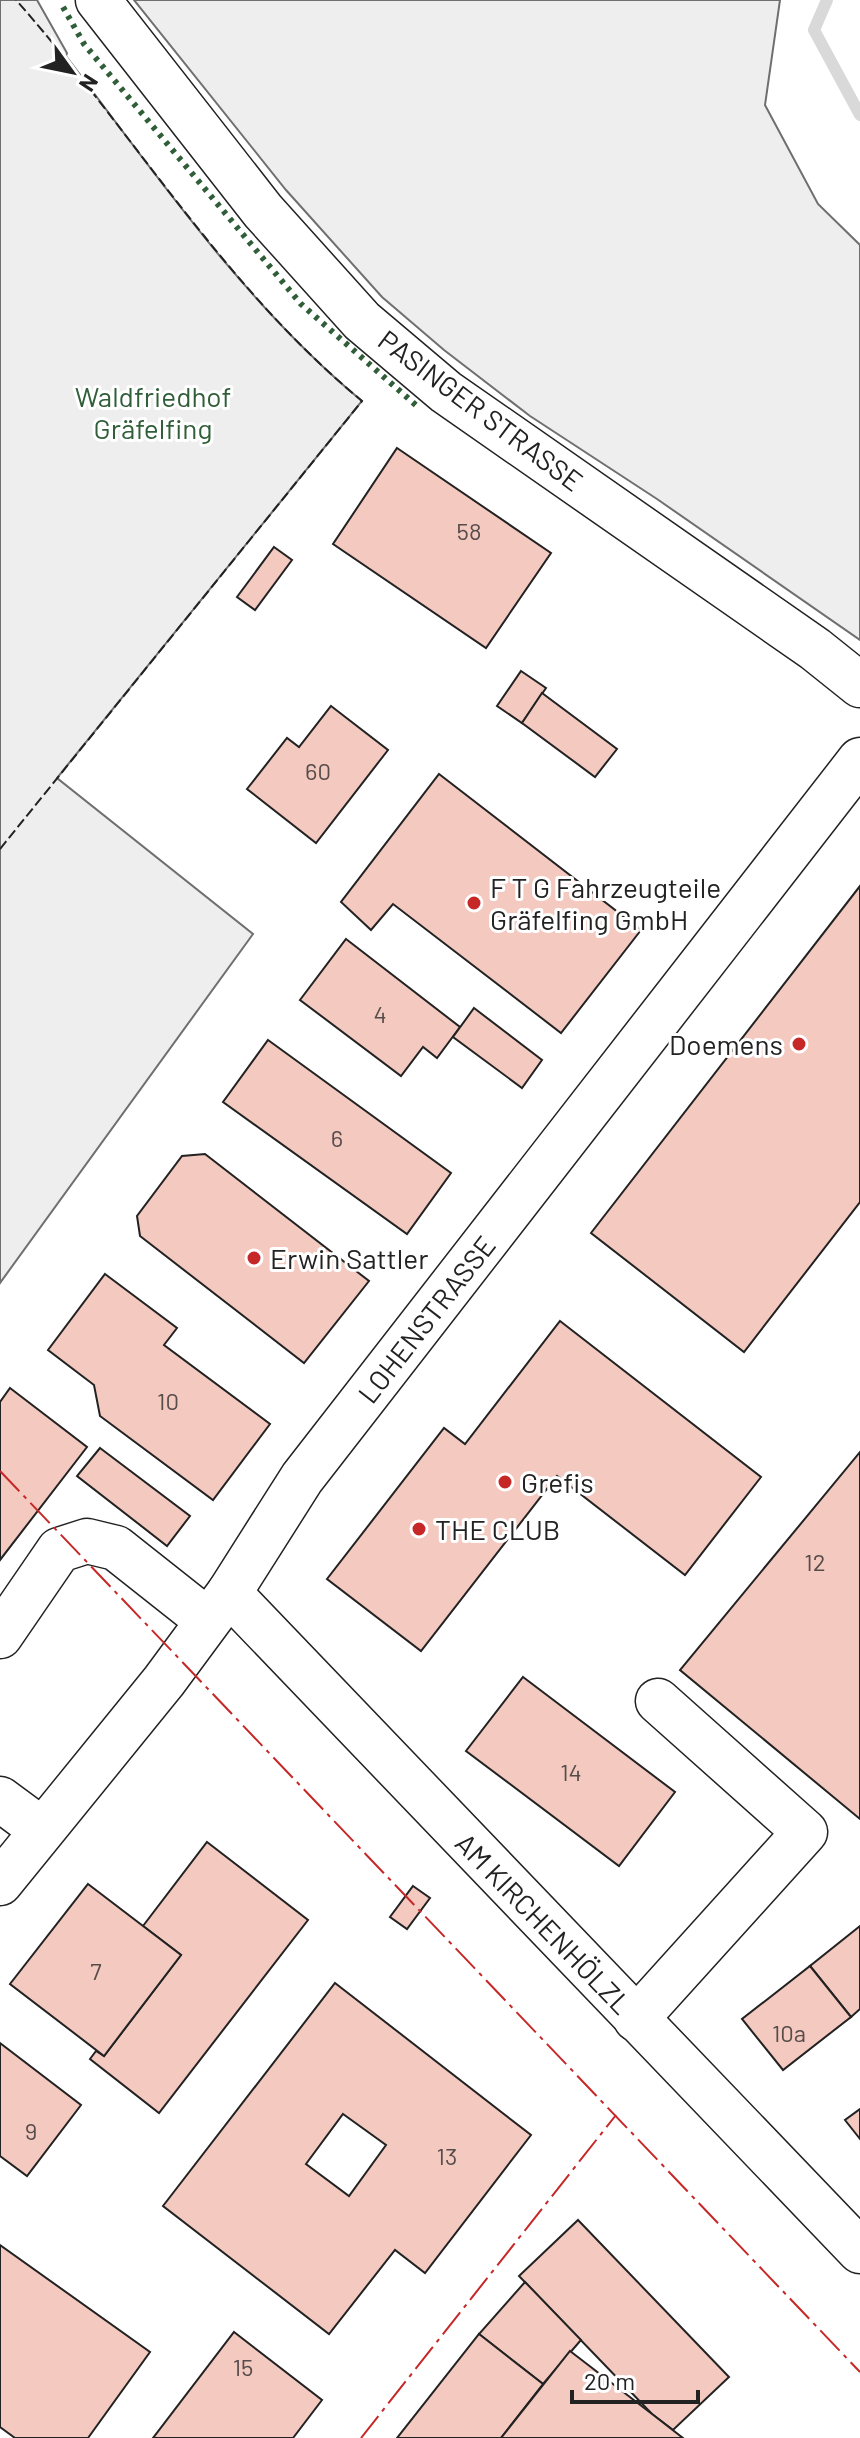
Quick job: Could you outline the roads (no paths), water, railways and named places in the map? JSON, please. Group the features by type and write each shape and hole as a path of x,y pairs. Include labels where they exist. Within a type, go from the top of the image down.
{"street":[{"name":"PASINGER STRASSE","path":"98,0 263,211 362,321 446,392 815,649 860,685"},
{"name":"LOHENSTRASSE","path":"0,1883 164,1681 218,1606 302,1478 860,760"},
{"name":"AM KIRCHENHÖLZL","path":"0,1636 59,1550 87,1541 116,1548 218,1606 636,2019 860,2251"},
{"path":"636,2019 805,1832 658,1701"},
{"path":"0,1799 42,1830"}],"waterway":[{"path":"827,0 814,30 860,115"}],"place":[{"name":"F T G Fahrzeugteile Gräfelfing GmbH","path":"474,903"},
{"name":"Doemens","path":"799,1044"},
{"name":"Erwin Sattler","path":"254,1258"},
{"name":"Grefis","path":"505,1482"},
{"name":"THE CLUB","path":"419,1529"}],"park label":[{"name":"Waldfriedhof Gräfelfing","path":"153,412"}]}
